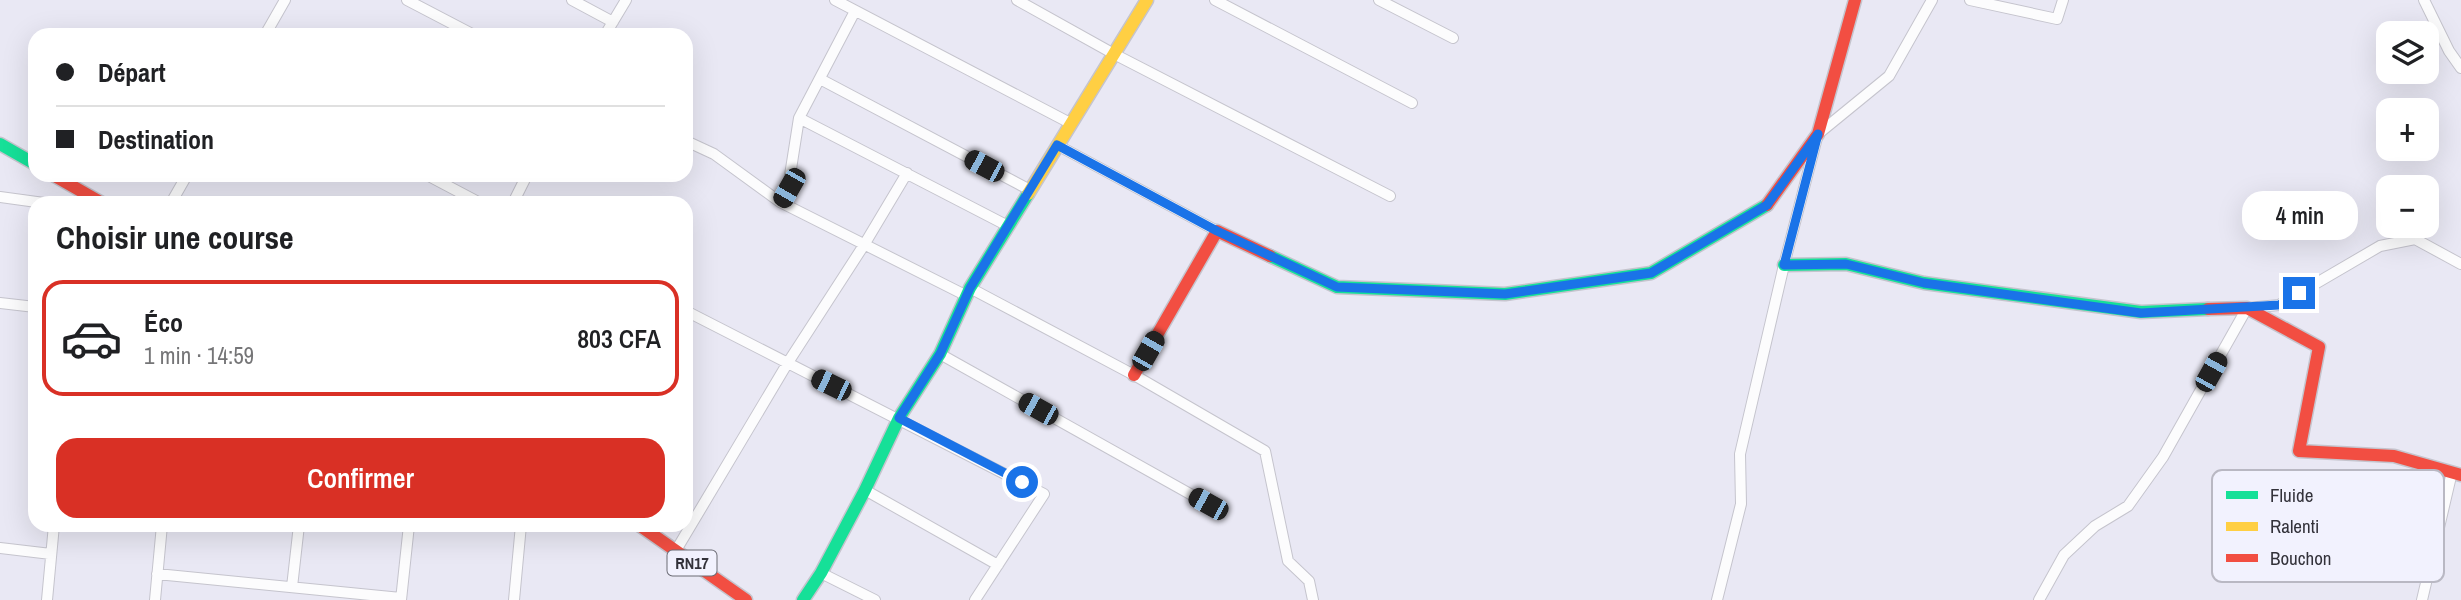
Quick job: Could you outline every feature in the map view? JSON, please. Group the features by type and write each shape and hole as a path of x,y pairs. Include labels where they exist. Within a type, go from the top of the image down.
{"street":[{"path":"269,28 285,0"},
{"path":"407,0 461,28"},
{"path":"572,0 612,22"},
{"path":"609,28 626,0"},
{"path":"835,0 1070,123"},
{"path":"1017,0 1114,54 1390,196"},
{"path":"803,600 821,573 865,490 899,418 940,354 968,292 1147,0"},
{"path":"1215,0 1412,103"},
{"path":"1379,0 1453,38"},
{"path":"1717,600 1741,504 1740,454 1784,265 1855,0"},
{"path":"1057,145 1217,231 1337,287 1505,294 1651,273 1767,205 1818,134 1889,76 1932,0"},
{"path":"1970,0 2057,19 2063,0"},
{"path":"2424,0 2449,51 2461,68"},
{"path":"780,202 789,188 799,118 855,11"},
{"path":"820,79 1030,190"},
{"path":"799,118 1009,226"},
{"path":"0,144 28,160"},
{"path":"693,144 714,154 780,202 863,245 968,292 1134,375 1265,451 1288,561 1309,581 1313,600"},
{"path":"693,522 787,364 907,173"},
{"path":"65,182 90,196"},
{"path":"440,182 467,196"},
{"path":"0,197 28,201"},
{"path":"1134,375 1217,231"},
{"path":"1784,265 1846,264 1924,283 2141,313 2279,305 2380,246 2415,239 2461,264"},
{"path":"0,303 28,306"},
{"path":"2247,308 2319,347 2299,451 2394,456 2443,470"},
{"path":"2039,600 2064,555 2095,526 2128,506 2163,457 2247,308"},
{"path":"693,315 1044,494 975,600"},
{"path":"940,354 1208,504"},
{"path":"2444,521 2457,474"},
{"path":"865,490 998,565"},
{"path":"47,600 53,532"},
{"path":"155,600 161,532"},
{"path":"292,587 298,532"},
{"path":"157,574 401,599 408,532"},
{"path":"514,600 520,532"},
{"name":"RN17","path":"648,532 746,600"},
{"path":"675,552 687,532"},
{"path":"0,548 51,554"},
{"path":"821,573 875,600"},
{"path":"2422,600 2427,582"}],"traffic: fast":[{"path":"0,144 28,160"},
{"path":"803,600 821,573 865,490 899,418 940,354 970,288 1028,194"},
{"path":"1270,256 1337,287 1505,294 1651,273 1767,205"},
{"path":"1784,265 1846,264 1924,283 2141,312 2208,309"}],"traffic: slow":[{"path":"1028,194 1147,0"}],"traffic: jam":[{"path":"1767,205 1818,134 1855,0"},
{"path":"65,182 90,196"},
{"path":"1134,375 1217,231 1270,256"},
{"path":"2208,309 2247,308 2319,347 2299,451 2394,456 2443,470"},
{"path":"2444,470 2461,475"},
{"path":"649,532 746,600"}],"route":[{"path":"1022,482 899,418 940,354 970,288 1057,145 1217,231 1337,287 1505,294 1651,273 1767,205 1818,134 1784,265 1846,264 1924,283 2141,313 2279,305 2299,293"}]}
